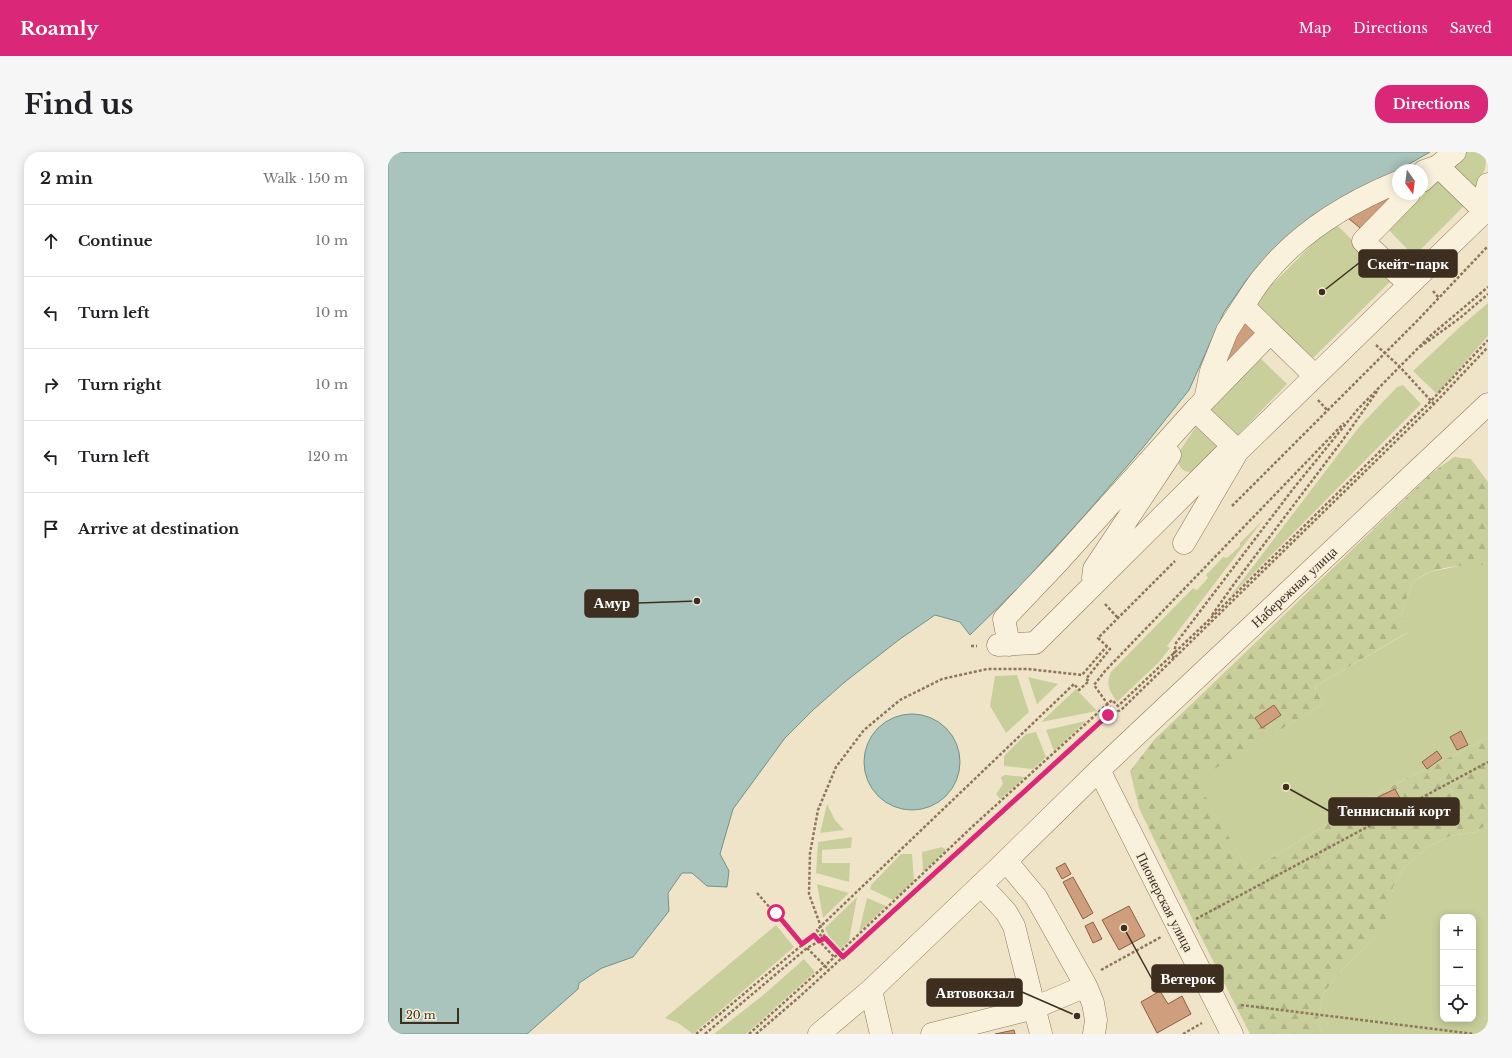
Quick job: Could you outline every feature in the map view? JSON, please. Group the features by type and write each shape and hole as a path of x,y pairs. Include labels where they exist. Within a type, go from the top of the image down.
{"street":[{"path":"1270,333 1004,619 1003,645 1035,643 1235,449 1315,376 1409,284 1485,201 1430,169 1455,152"},
{"path":"1090,589 1094,569 1200,407 1211,371 1227,331 1242,306 1264,276 1294,243 1339,211 1392,185"},
{"path":"1404,200 1363,241 1409,284"},
{"path":"1242,306 1315,376"},
{"name":"Набережная улица","path":"818,1034 871,990 1099,770 1488,404"},
{"path":"1200,407 1235,449"},
{"path":"1181,551 1235,449"},
{"name":"Пионерская улица","path":"1099,770 1232,1034"},
{"path":"1006,861 1036,897 1092,979 1093,1004 1096,1020 1094,1034"},
{"path":"981,885 1006,912 1014,926 1041,1034"},
{"path":"932,1034 1034,1008 1092,979"},
{"path":"871,990 881,1034"}],"path":[{"path":"1230,508 1384,354 1488,246"},
{"path":"1114,713 1094,686 1105,671 1183,592 1383,382 1430,336 1488,287"},
{"path":"1412,353 1460,318 1488,294"},
{"path":"749,1034 839,953 973,826 1112,700 1118,706 1209,620 1431,401 1488,340"},
{"path":"756,1034 829,970 1108,715 1121,710 1434,404 1488,347"},
{"path":"1384,354 1399,366 1434,404"},
{"path":"1201,632 1234,584 1302,495 1383,382"},
{"path":"1173,660 1176,643 1267,523 1358,409 1383,382"},
{"path":"819,941 821,936 817,930 821,926 1074,684 1079,690 1089,681 1086,678 1110,649 1098,638 1181,551"},
{"path":"1114,614 1118,618"},
{"path":"843,957 825,938 809,894 810,853 818,810 836,767 864,730 900,700 942,679 987,669 1028,669 1082,675 1107,646"},
{"path":"1092,979 1178,928 1488,762"},
{"path":"757,893 802,944"},
{"path":"696,1034 814,935 834,957"},
{"path":"705,1034 807,948 825,938"},
{"path":"807,948 829,970"},
{"path":"1183,1034 1235,1004 1474,1034"}],"green space":[{"path":"1459,152 1487,152 1485,169 1474,190 1445,164"},
{"path":"1437,174 1466,204 1414,256 1385,226 1411,200 1428,200 1428,184"},
{"path":"1334,222 1392,280 1309,362 1252,305"},
{"path":"1488,303 1488,336 1437,394 1413,371"},
{"path":"1256,354 1287,384 1234,439 1203,408"},
{"path":"1403,385 1421,404 1229,598 1359,427 1397,387"},
{"path":"1199,422 1224,447 1207,465 1196,471 1185,471 1178,462 1177,455"},
{"path":"1454,457 1471,459 1488,482 1488,565 1466,565 1444,568 1428,573 1413,581 1401,615 1408,632 1314,687 1323,704 1196,780 1249,872 1376,794 1488,738 1488,824 1476,832 1450,836 1426,848 1404,868 1393,887 1388,922 1365,948 1344,968 1324,992 1318,1021 1322,1034 1250,1034 1201,937 1139,808 1130,771 1154,740 1433,472"},
{"path":"1263,520 1167,646 1170,648 1159,662 1117,702 1110,691 1108,684 1111,672 1193,588 1197,590 1208,578 1206,575 1223,557 1227,558 1240,546 1240,543"},
{"path":"1464,565 1488,565 1488,738 1376,794 1249,872 1195,780 1323,704 1314,687 1407,633 1401,615 1413,581 1430,572"},
{"path":"1017,675 1029,712 1006,733 990,706 995,676"},
{"path":"1028,677 1058,684 1037,704"},
{"path":"1076,689 1097,711 1041,722"},
{"path":"1086,721 1054,751 1046,730"},
{"path":"1036,732 1046,757 1033,769 1004,766 1004,756 1026,734"},
{"path":"1005,775 1025,777 1000,799 996,794 1003,784 1001,777"},
{"path":"827,804 835,820 844,830 820,833"},
{"path":"1488,824 1488,1034 1322,1034 1318,1021 1324,992 1387,922 1393,887 1404,868 1426,848 1450,836 1476,832"},
{"path":"852,837 851,848 822,850 822,863 850,863 849,882 816,873 818,842"},
{"path":"942,847 946,850 923,872 922,852"},
{"path":"901,854 912,854 914,881 893,900 870,889 871,885"},
{"path":"817,884 849,893 823,918"},
{"path":"857,897 849,941 841,949 828,935 825,928"},
{"path":"867,898 886,906 859,932"},
{"path":"776,925 794,947 693,1034 678,1023 665,1018"},
{"path":"804,959 815,972 746,1034 714,1034 768,991"}],"water":[{"path":"388,152 1430,152 1409,164 1392,164 1392,173 1351,192 1313,215 1282,241 1248,278 1224,312 1189,390 1141,450 1084,516 1020,586 970,635 960,622 935,615 900,639 846,681 813,710 785,738 733,809 720,854 729,871 727,887 707,886 692,873 682,873 668,893 669,911 633,957 602,968 579,983 578,989 527,1034 388,1034"},
{"path":"912,714 930,718 946,728 956,744 960,762 956,780 946,796 930,806 912,810 894,806 878,796 868,780 864,762 868,744 878,728 894,718"}],"building":[{"path":"1392,193 1392,198 1365,232 1343,214"},
{"path":"1242,314 1261,334 1223,373"},
{"path":"1274,705 1281,715 1262,728 1255,718"},
{"path":"1461,731 1468,745 1457,750 1450,737"},
{"path":"1437,751 1442,758 1427,769 1422,762"},
{"path":"1395,789 1401,800 1384,809 1378,797"},
{"path":"1065,863 1071,874 1062,879 1056,868"},
{"path":"1073,877 1093,913 1083,919 1063,882"},
{"path":"1129,906 1145,936 1119,950 1102,920"},
{"path":"1093,922 1102,939 1093,943 1085,926"},
{"path":"1160,991 1168,1004 1182,996 1191,1014 1157,1033 1141,1002"},
{"path":"1014,1030 1015,1034 995,1034"}],"place":[{"name":"Скейт-парк","path":"1322,292"},
{"name":"Амур","path":"697,601"},
{"name":"Теннисный корт","path":"1286,787"},
{"name":"Ветерок","path":"1124,928"},
{"name":"Автовокзал","path":"1077,1016"}],"route":[{"path":"776,913 802,944 814,935 819,941 825,938 843,957 1108,715"}]}
